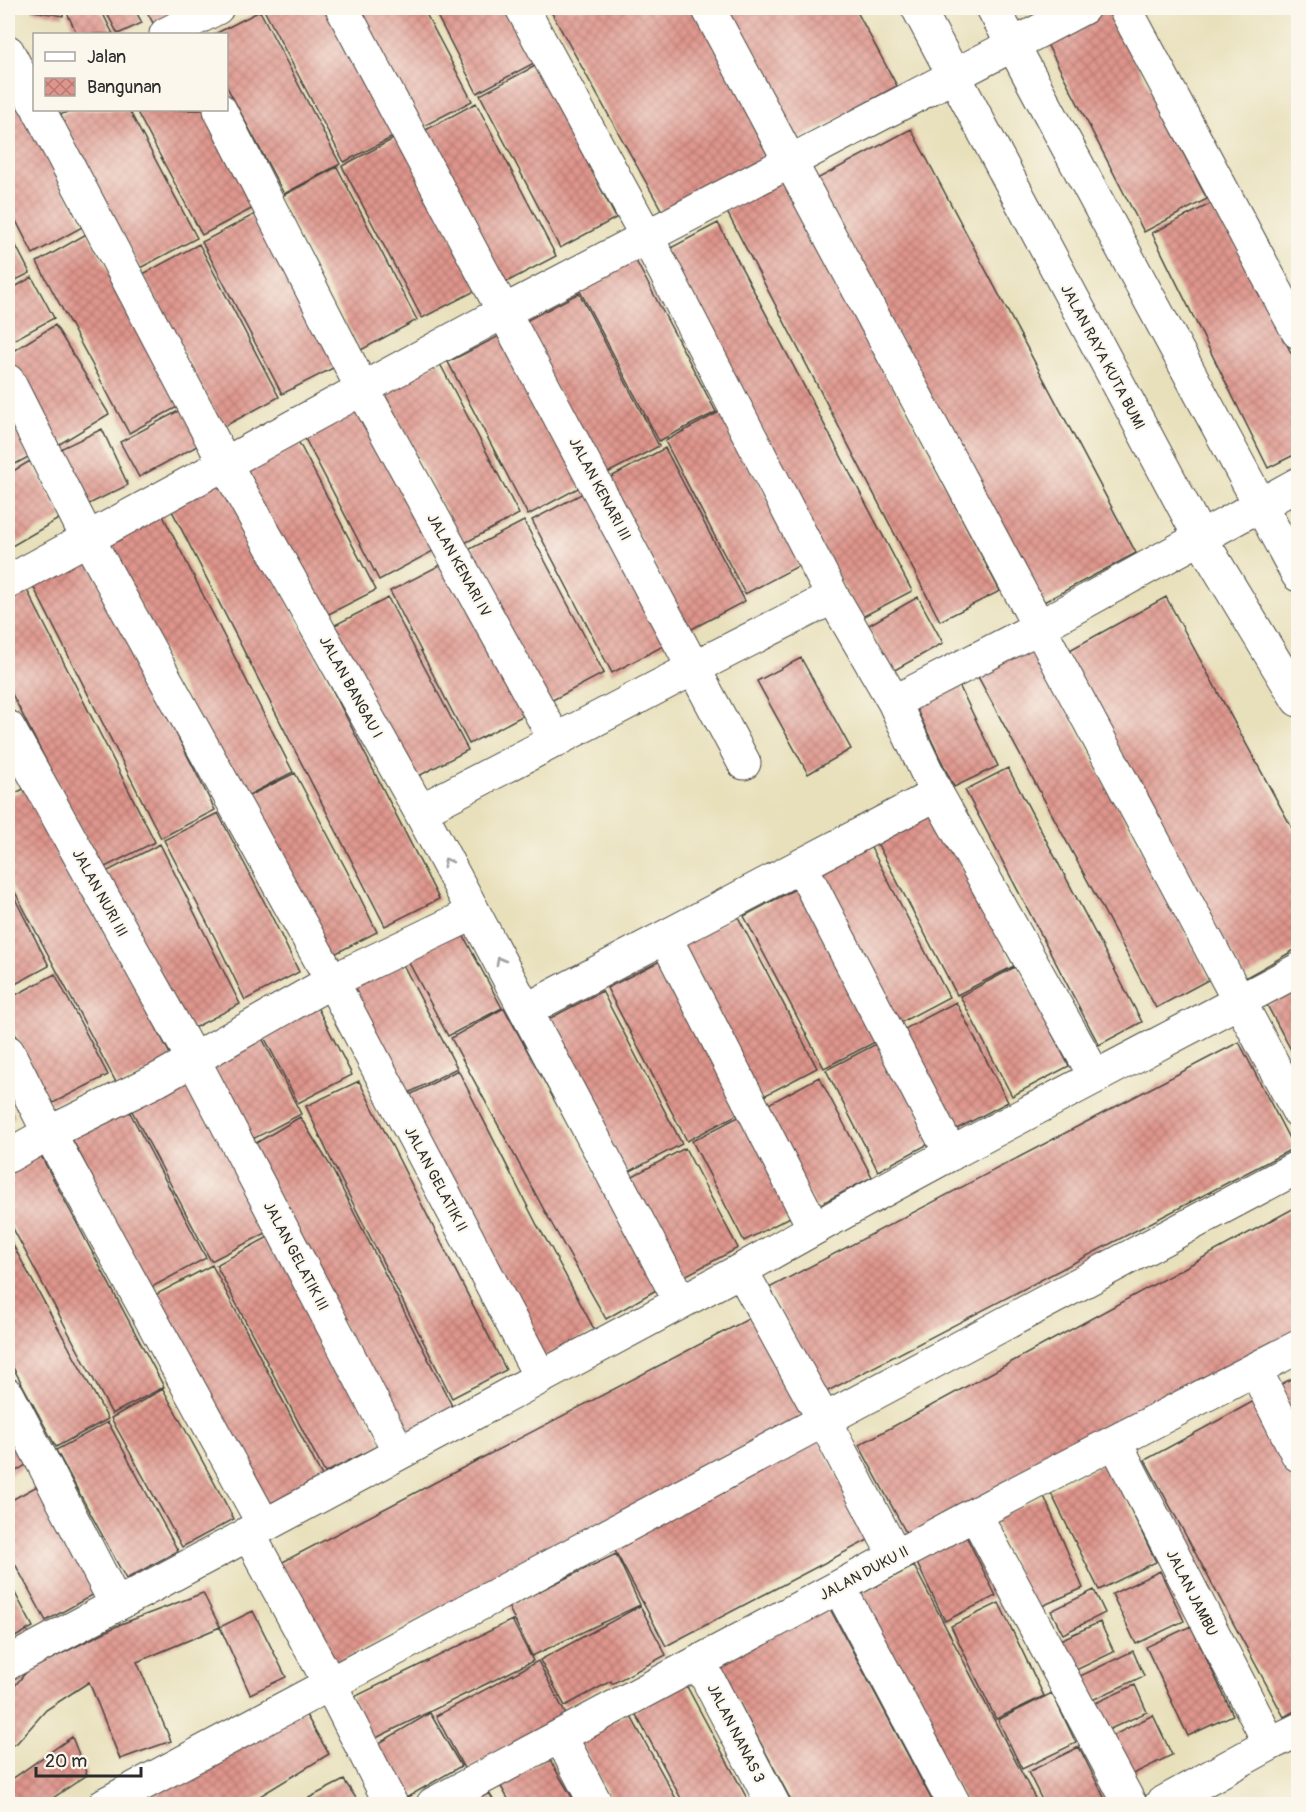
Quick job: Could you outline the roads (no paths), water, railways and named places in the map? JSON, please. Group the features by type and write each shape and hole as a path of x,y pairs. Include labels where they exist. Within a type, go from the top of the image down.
{"street":[{"path":"175,32 217,8"},
{"name":"JALAN KENARI III","path":"342,8 744,763"},
{"path":"522,8 647,237 833,597 894,702 937,794 1095,1076"},
{"path":"708,8 1299,1111"},
{"name":"JALAN RAYA KUTA BUMI","path":"918,8 1201,539 1299,700"},
{"path":"993,8 1299,575"},
{"path":"8,582 505,311 1083,8"},
{"path":"1125,8 1299,332"},
{"path":"8,52 33,100"},
{"name":"JALAN BANGAU I","path":"40,111 225,462 420,812 680,1301"},
{"name":"JALAN KENARI IV","path":"221,111 363,390 556,741"},
{"name":"JALAN GELATIK II","path":"8,381 87,537 332,981 540,1376"},
{"path":"894,702 1038,627 1299,484"},
{"path":"420,812 833,597"},
{"name":"JALAN NURI III","path":"8,727 16,766 193,1059"},
{"path":"526,1010 937,794"},
{"path":"801,866 951,1154"},
{"path":"8,1156 49,1132 127,1096 332,981 474,913"},
{"path":"665,937 814,1228"},
{"path":"8,1663 741,1270 1095,1076 1299,970"},
{"path":"8,1052 256,1529 330,1684 391,1804"},
{"name":"JALAN GELATIK III","path":"193,1059 399,1452"},
{"path":"105,1804 1299,1167"},
{"path":"741,1270 824,1420 895,1556"},
{"name":"JALAN DUKU II","path":"433,1804 895,1556 1299,1347"},
{"path":"1256,1369 1299,1455"},
{"path":"8,1395 116,1604"},
{"name":"JALAN JAMBU","path":"1115,1442 1284,1737"},
{"path":"975,1514 1130,1804"},
{"path":"839,1587 954,1804"},
{"name":"JALAN NANAS 3","path":"699,1662 773,1804"},
{"path":"561,1736 596,1804"},
{"path":"1161,1804 1284,1737"}]}
